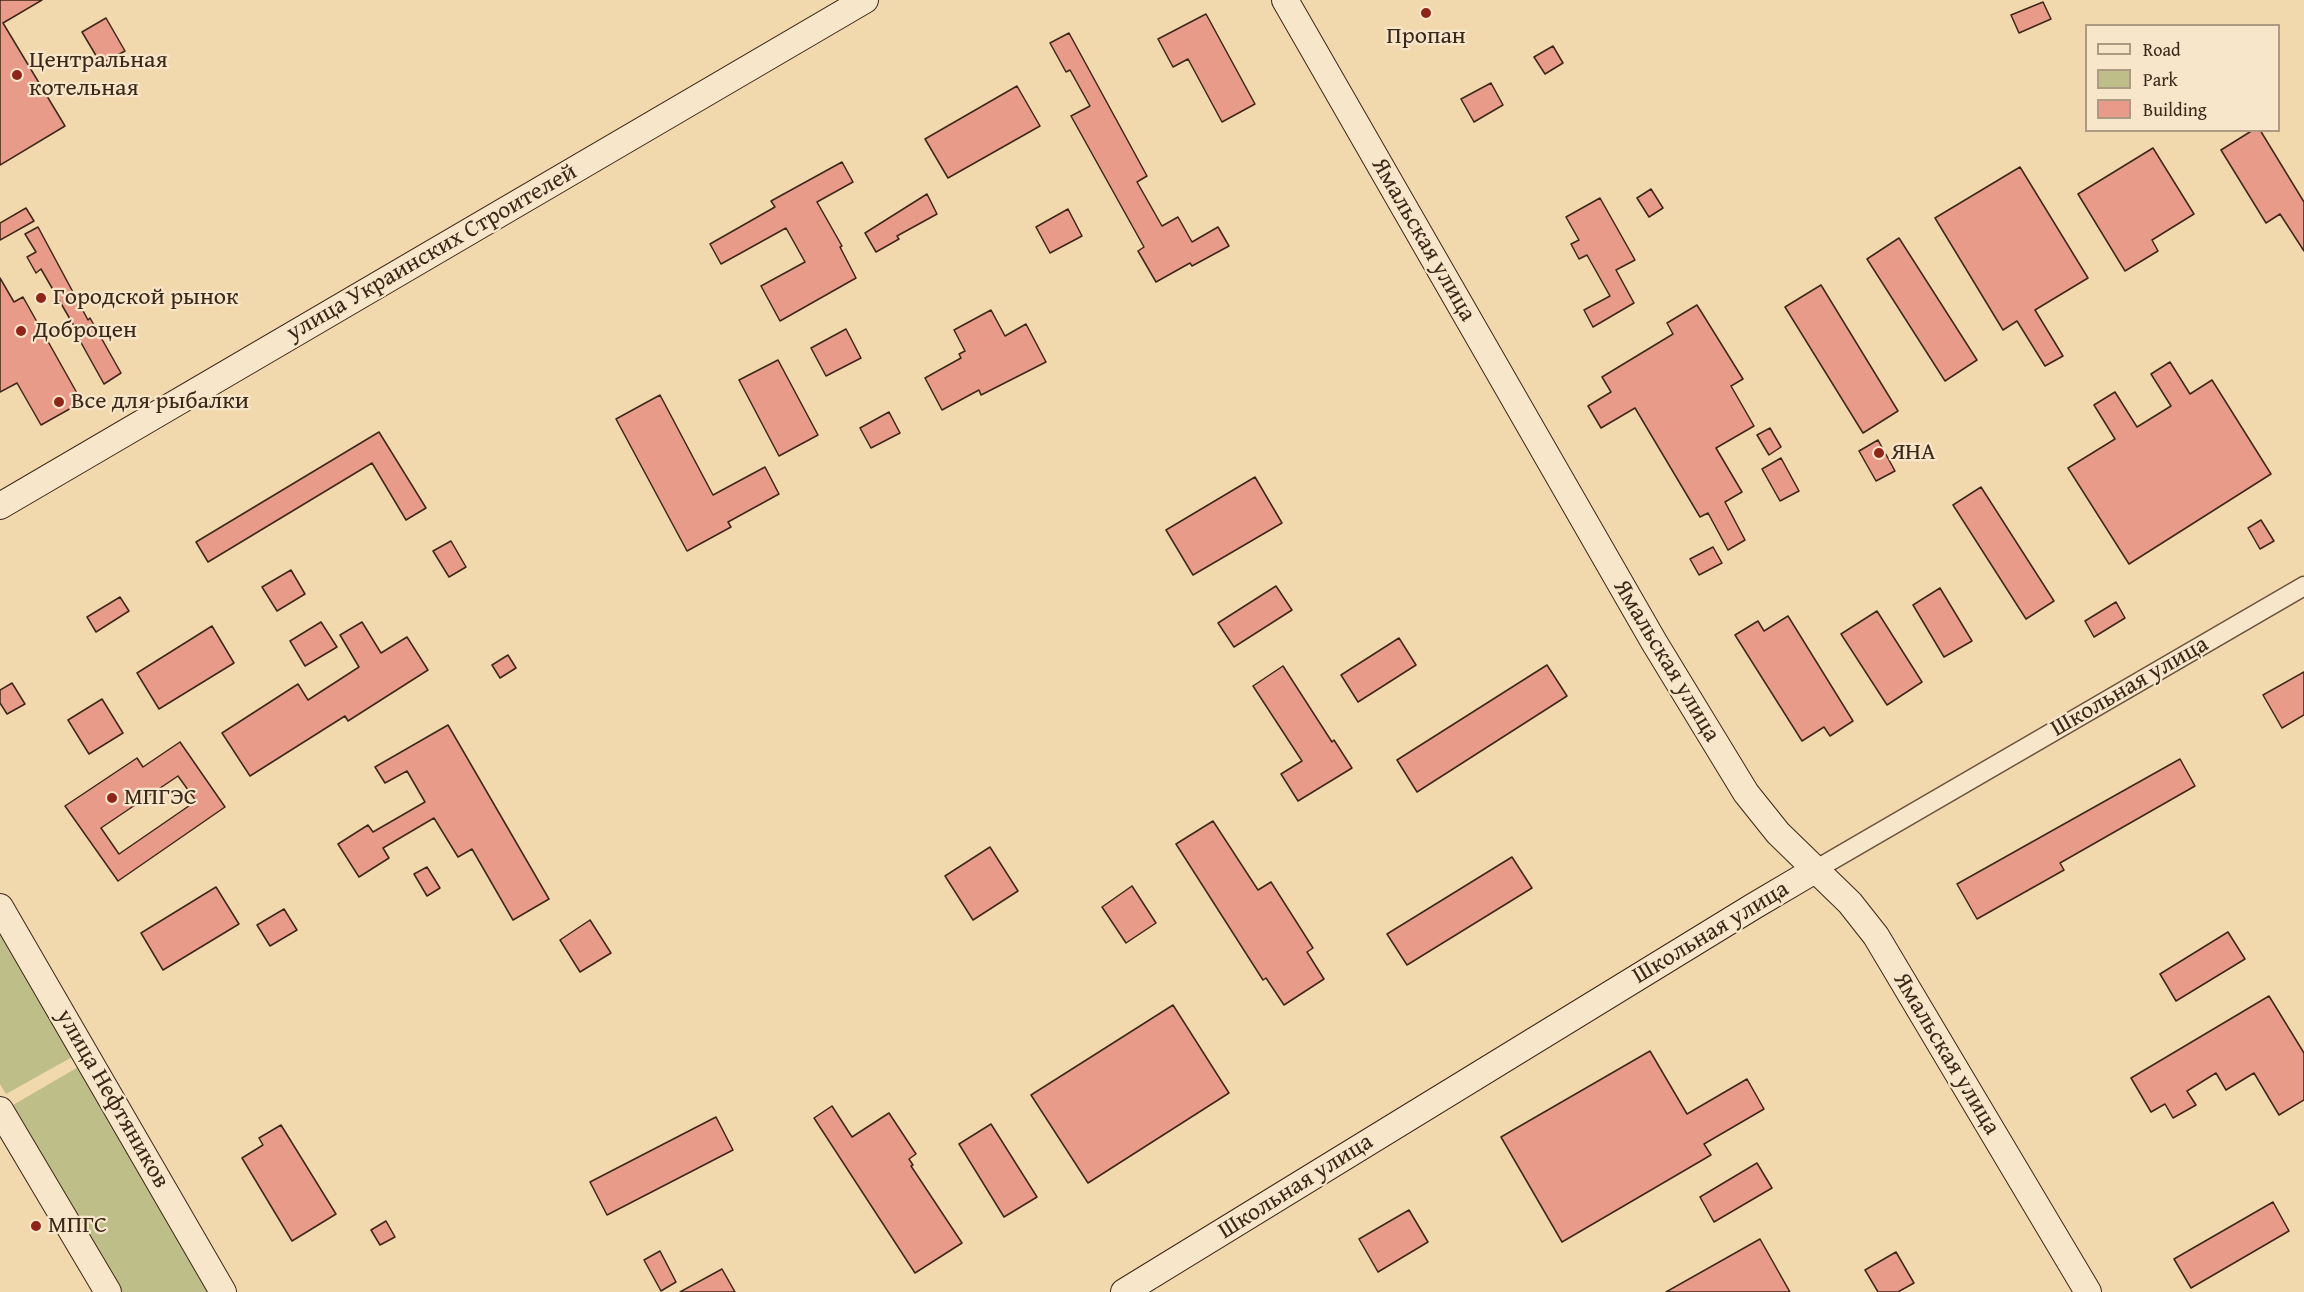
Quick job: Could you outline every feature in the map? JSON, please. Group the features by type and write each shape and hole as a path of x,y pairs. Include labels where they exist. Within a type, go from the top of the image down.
{"street":[{"name":"улица Украинских Строителей","path":"0,506 865,0"},
{"name":"Ямальская улица","path":"1285,0 1685,693 1760,813 1850,903 1876,936 2088,1292"},
{"name":"Школьная улица","path":"1124,1292 1754,906 2304,586"},
{"name":"улица Нефтяников","path":"0,906 223,1292"},
{"path":"4,1124 108,1292"}],"green space":[{"path":"0,927 74,1056 6,1094 0,1084"},
{"path":"80,1066 211,1292 122,1292 13,1105"}],"building":[{"name":"Центральная котельная","path":"0,0 42,0 3,23 65,126 0,165"},
{"path":"2043,2 2051,19 2019,33 2011,15"},
{"path":"1206,14 1255,104 1222,122 1188,59 1173,67 1158,39"},
{"path":"106,18 125,51 101,64 82,32"},
{"path":"1069,33 1147,176 1137,182 1162,226 1178,217 1192,242 1218,227 1229,246 1192,266 1190,263 1156,282 1138,251 1144,247 1071,116 1090,106 1070,70 1066,72 1050,43"},
{"path":"1553,46 1563,63 1545,74 1534,57"},
{"path":"1491,83 1503,105 1474,122 1461,99"},
{"path":"1017,86 1040,126 948,178 925,139"},
{"path":"2250,132 2261,132 2304,202 2304,251 2280,214 2266,223 2221,150"},
{"path":"2153,148 2194,214 2152,240 2158,251 2125,271 2078,194"},
{"path":"842,162 853,182 817,202 842,246 840,247 856,278 780,321 761,286 805,262 786,228 721,264 710,244 775,207 771,201"},
{"path":"2020,167 2088,278 2035,310 2063,356 2045,366 2017,321 2003,330 1935,218"},
{"path":"1651,189 1663,208 1649,217 1637,198"},
{"path":"927,194 937,214 897,236 899,239 876,252 865,233"},
{"path":"1600,198 1635,260 1616,270 1634,303 1593,327 1584,310 1610,296 1587,255 1579,259 1571,244 1579,240 1566,217"},
{"path":"26,208 34,221 0,240 0,223"},
{"path":"1068,209 1082,236 1050,253 1036,227"},
{"path":"38,227 88,320 90,318 121,373 104,384 79,339 81,338 41,269 36,273 27,257 36,252 25,234"},
{"path":"1899,238 1977,360 1945,381 1867,259"},
{"name":"Доброцен","path":"0,278 14,302 23,297 82,402 41,425 17,383 0,392"},
{"path":"1821,285 1898,411 1863,433 1785,307"},
{"path":"1697,305 1743,379 1731,386 1754,426 1716,448 1742,492 1725,502 1745,540 1728,550 1708,513 1700,517 1635,408 1601,428 1588,406 1611,392 1602,377 1673,334 1667,323"},
{"path":"991,310 1005,336 1026,324 1046,362 981,395 979,390 942,410 925,378 961,358 959,354 965,351 954,330"},
{"path":"846,329 861,358 826,376 811,348"},
{"path":"778,360 818,435 779,456 739,380"},
{"path":"2170,362 2190,394 2212,380 2271,474 2129,564 2068,468 2115,439 2094,405 2115,392 2137,427 2171,406 2151,374"},
{"path":"660,395 713,495 765,467 779,494 728,522 731,527 687,551 616,419"},
{"path":"889,412 900,433 871,448 860,428"},
{"path":"1770,428 1781,447 1769,455 1757,435"},
{"path":"379,432 426,508 406,520 372,463 208,562 196,542"},
{"path":"1878,440 1895,471 1876,481 1859,451"},
{"path":"1781,458 1799,491 1780,501 1762,469"},
{"path":"1255,477 1282,523 1193,575 1166,530"},
{"path":"1981,487 2054,601 2026,619 1953,505"},
{"path":"2261,520 2274,541 2260,549 2248,528"},
{"path":"451,541 466,567 449,577 433,551"},
{"path":"1713,547 1722,563 1699,575 1690,559"},
{"path":"291,570 305,594 277,611 262,587"},
{"path":"1276,586 1292,610 1234,647 1218,623"},
{"path":"1940,588 1972,641 1944,657 1913,605"},
{"path":"120,597 129,611 96,632 87,617"},
{"path":"2116,602 2125,618 2094,637 2085,621"},
{"path":"1877,611 1922,682 1887,705 1841,634"},
{"path":"1788,616 1853,721 1830,736 1824,727 1802,741 1735,635 1758,621 1764,631"},
{"path":"321,622 337,647 305,666 290,641"},
{"path":"362,622 381,653 407,637 428,670 348,721 345,716 250,776 222,733 298,684 308,700 359,667 340,635"},
{"path":"212,626 234,663 159,709 137,673"},
{"path":"1399,638 1416,665 1358,702 1341,675"},
{"path":"508,655 516,668 500,678 492,665"},
{"path":"1547,665 1567,696 1417,792 1397,760"},
{"path":"1283,666 1332,742 1334,740 1352,768 1298,801 1281,774 1302,761 1253,686"},
{"path":"2304,672 2304,715 2282,728 2263,695"},
{"path":"12,683 25,704 7,714 0,703 0,690"},
{"path":"102,699 123,733 89,754 68,720"},
{"path":"448,725 549,899 513,920 472,849 458,857 434,818 383,848 389,858 359,877 338,844 368,825 373,832 425,802 407,771 385,783 375,767"},
{"path":"180,742 225,807 118,881 65,806 137,758 143,767","holes":["178,776 196,801 119,854 101,828"]},
{"path":"2180,759 2195,786 2060,863 2064,870 1977,919 1957,884"},
{"path":"1213,821 1258,890 1271,882 1313,948 1307,952 1324,979 1284,1005 1266,978 1263,980 1176,844"},
{"path":"990,847 1018,891 973,920 945,876"},
{"path":"1512,857 1532,888 1407,965 1387,934"},
{"path":"427,867 440,888 427,896 414,874"},
{"path":"1132,886 1156,923 1126,943 1102,907"},
{"path":"216,887 239,924 163,970 141,933"},
{"path":"284,909 297,930 270,946 257,925"},
{"path":"590,920 611,953 580,972 560,940"},
{"path":"2228,932 2245,959 2176,1001 2160,974"},
{"path":"2269,996 2304,1053 2304,1100 2279,1115 2254,1073 2226,1090 2216,1073 2187,1091 2196,1105 2173,1118 2165,1104 2151,1112 2131,1078"},
{"path":"1173,1005 1229,1093 1088,1183 1031,1095"},
{"path":"1650,1051 1687,1114 1747,1079 1764,1109 1704,1144 1711,1155 1562,1242 1501,1137"},
{"path":"832,1106 852,1137 889,1113 916,1154 909,1159 913,1165 911,1166 962,1243 915,1273 814,1118"},
{"path":"716,1117 733,1150 607,1215 590,1182"},
{"path":"991,1124 1037,1197 1004,1217 959,1144"},
{"path":"281,1125 336,1214 292,1241 242,1158 263,1145 259,1138"},
{"path":"1757,1163 1772,1188 1714,1222 1700,1197"},
{"path":"2273,1202 2289,1231 2191,1288 2174,1259"},
{"path":"1409,1210 1428,1242 1378,1272 1359,1239"},
{"path":"386,1221 395,1237 380,1245 371,1230"},
{"path":"1760,1239 1790,1292 1666,1292"},
{"path":"660,1251 676,1282 661,1291 644,1260"},
{"path":"1896,1252 1914,1283 1898,1292 1878,1292 1865,1270"},
{"path":"722,1269 735,1292 680,1292"}],"place":[{"name":"Пропан","path":"1426,13"},
{"name":"Центральная котельная","path":"17,75"},
{"name":"Городской рынок","path":"41,298"},
{"name":"Доброцен","path":"21,331"},
{"name":"Все для рыбалки","path":"59,402"},
{"name":"ЯНА","path":"1879,453"},
{"name":"МПГЭС","path":"112,798"},
{"name":"МПГС","path":"36,1226"}]}
